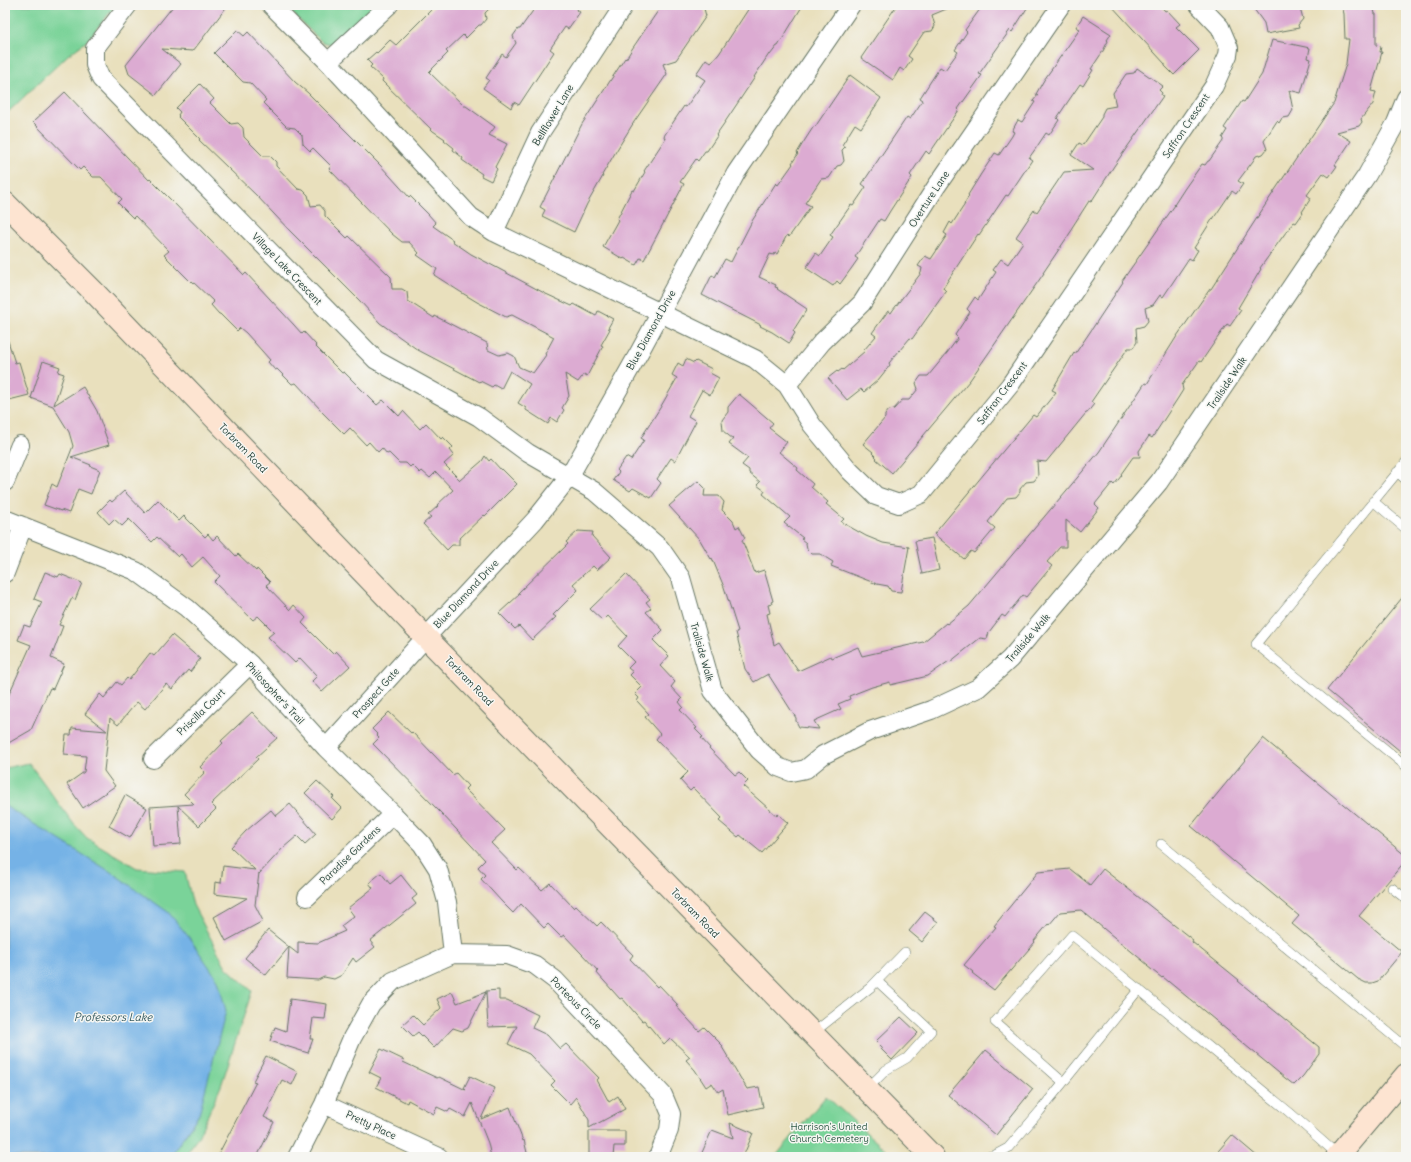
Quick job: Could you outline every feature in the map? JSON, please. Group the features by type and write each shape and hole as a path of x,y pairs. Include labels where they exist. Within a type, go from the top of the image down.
{"main road":[{"name":"Torbram Road","path":"5,204 92,291 426,637 933,1157"},
{"path":"1338,1156 1406,1075"}],"street":[{"name":"Village Lake Crescent","path":"128,5 95,48 95,65 101,79 376,360 479,417 528,453 569,477"},
{"path":"271,5 328,62 471,217 494,232 661,313"},
{"path":"328,62 389,5"},
{"name":"Bellflower Lane","path":"494,232 540,133 624,5"},
{"name":"Blue Diamond Drive","path":"426,637 535,520 569,477 661,313 736,173 851,5"},
{"name":"Overture Lane","path":"787,385 822,342 862,303 936,187 1061,5"},
{"name":"Saffron Crescent","path":"661,313 755,359 787,385 812,425 850,471 876,496 899,504 921,494 1010,385 1214,86 1228,54 1229,48 1220,28 1199,5"},
{"name":"Trailside Walk","path":"569,477 594,491 660,548 681,578 713,691 759,750 778,767 791,772 806,769 823,755 870,731 931,710 978,688 1010,659 1159,482 1367,175 1396,123 1406,98"},
{"path":"5,482 20,444"},
{"name":"Philosopher's Trail","path":"5,519 136,571 187,608 250,664 326,748 422,844 438,869 447,902 453,954"},
{"path":"5,573 23,526"},
{"name":"Prospect Gate","path":"326,748 426,637"},
{"name":"Priscilla Court","path":"153,759 250,664"},
{"name":"Paradise Gardens","path":"307,897 393,814"},
{"name":"Porteous Circle","path":"297,1157 324,1104 352,1038 370,1004 393,981 453,954 507,955 535,965 555,980 663,1095 671,1114 669,1130 658,1157"},
{"name":"Pretty Place","path":"324,1104 439,1157"}],"lane":[{"path":"1406,462 1256,644 1406,766"},
{"path":"1397,472 1406,480"},
{"path":"1373,501 1406,529"},
{"path":"1161,844 1406,1047"},
{"path":"1392,888 1406,899"},
{"path":"1063,1082 996,1022 1072,935 1289,1112 1338,1156"},
{"path":"813,1033 877,981 906,952"},
{"path":"867,1089 886,1070 907,1058 931,1031 877,981"},
{"path":"987,1157 1006,1152 1139,990"}],"green space":[{"path":"5,5 116,5 87,41 68,55 5,115"},
{"path":"284,5 377,5 338,42 330,44 322,42"},
{"path":"29,763 73,823 87,838 137,868 185,872 193,905 226,967 252,991 221,1086 198,1137 184,1157 170,1157 199,1114 31,823 5,806 5,768"},
{"name":"Harrison's United Church Cemetery","path":"826,1096 893,1157 775,1157"}],"water":[{"name":"Professors Lake","path":"5,806 114,874 168,912 188,936 218,980 226,1011 199,1114 170,1157 5,1157"}],"building":[{"path":"174,5 228,5 193,51 162,49 181,64 156,95 129,74 126,65"},
{"path":"436,5 493,5 485,13 486,19 481,25 479,25 466,38 463,35 446,51 448,53 429,72 464,106 495,127 489,135 507,144 495,167 497,169 491,181 481,176 482,174 462,160 463,158 453,150 454,148 444,140 445,139 433,131 382,81 383,79 370,67 372,65 367,60 376,52 377,53 390,40 396,45"},
{"path":"537,5 580,5 577,10 580,12 568,29 565,27 550,49 554,52 519,105 514,102 511,108 483,88 489,80 486,78 502,54 506,57 516,43 513,36 518,29 520,29"},
{"path":"662,5 703,5 706,16 676,60 663,64 667,74 634,122 602,175 603,176 587,204 574,232 542,216 545,210 540,207 582,124"},
{"path":"751,5 803,5 778,46 770,55 769,54 707,151 705,151 698,161 696,159 680,182 684,184 644,260 640,258 636,265 624,258 623,259 603,247 618,220 617,219 632,190 634,191 645,172 644,171 665,139 664,136 684,106 686,107 705,80 696,74 706,59 711,63 719,54"},
{"path":"897,5 956,5 932,15 935,26 932,31 924,32 908,56 912,59 904,71 900,68 893,80 861,58"},
{"path":"983,5 1029,5 1012,32 1010,30 979,74 982,75 929,154 926,151 910,175 912,177 884,221 880,219 855,257 858,259 840,284 837,281 833,286 806,268 816,253 820,256 833,237 830,235 866,187 862,184 907,117 910,119 923,100 920,98 940,67 945,70 958,52 955,50 967,32 965,30"},
{"path":"1111,5 1160,5 1180,24 1176,27 1199,50 1174,75"},
{"path":"1251,5 1293,5 1301,11 1303,19 1298,25 1299,28 1266,34 1264,23"},
{"path":"1342,5 1373,5 1376,14 1376,45 1381,46 1380,52 1382,52 1371,91 1376,92 1373,104 1361,119 1362,122 1359,126 1337,132 1351,141 1335,165 1337,166 1329,177 1323,173 1307,195 1311,198 1302,212 1303,213 1296,223 1294,222 1289,228 1260,268 1261,269 1238,308 1241,310 1230,326 1227,324 1201,362 1199,361 1182,385 1183,390 1152,438 1149,436 1139,451 1140,457 1133,457 1114,485 1112,483 1095,504 1099,508 1080,532 1066,520 1066,547 1060,547 1047,562 1052,566 1026,597 1023,595 1005,617 1002,615 989,632 987,639 980,638 950,662 949,661 928,676 890,685 890,682 849,696 850,699 838,704 841,709 814,721 819,729 799,727 796,718 768,674 754,682 745,669 736,632 738,631 724,587 712,558 711,559 700,540 669,506 698,481 705,488 704,496 719,496 724,502 722,510 733,521 736,528 739,526 745,538 742,540 755,573 764,570 773,601 771,602 772,604 768,605 770,613 767,614 774,645 779,642 798,671 831,656 832,658 858,647 862,656 923,642 969,606 1099,452 1145,383 1147,384 1177,336 1211,289 1275,190 1334,103 1346,64 1349,39 1345,39 1344,14"},
{"path":"1083,16 1111,34 1103,51 1091,69 1093,70 1083,86 1080,84 1067,103 1057,118 1059,120 1049,135 1046,133 1029,158 1032,160 1008,196 1006,195 979,235 978,234 943,288 946,291 912,339 910,338 889,363 890,365 878,380 864,392 861,389 847,400 828,378 837,371 843,370 865,351 864,350 876,336 872,333 888,311 891,313 921,273 922,268 918,266 925,256 931,259 947,235 944,233 950,222 952,224 965,204 969,196 968,195 981,174 995,153 999,155 1012,136 1014,132 1012,131 1018,120 1022,122 1035,102 1033,101 1038,95 1036,94 1044,80 1080,29 1076,27"},
{"path":"237,30 244,36 248,32 295,82 308,93 380,165 409,197 410,196 428,214 436,223 433,226 453,240 452,241 471,254 546,294 572,306 574,304 596,316 598,311 613,319 608,328 610,329 601,345 603,346 587,376 584,374 578,382 565,374 569,396 562,408 564,410 557,422 551,418 548,424 518,403 530,384 510,371 501,389 494,385 492,387 480,381 479,382 418,350 380,323 178,117 180,112 176,108 200,84 214,99 210,103 231,124 238,123 243,128 244,137 263,156 270,156 276,162 276,166 298,189 303,190 308,195 311,206 320,205 325,211 325,216 347,238 349,236 391,277 392,289 402,289 407,292 408,301 434,318 435,316 487,343 488,350 499,355 508,353 514,356 519,367 533,373 546,355 545,354 554,337 512,315 506,317 477,302 434,275 437,269 417,255 419,253 409,242 402,242 392,234 329,169 331,166 313,148 310,151 303,144 302,135 295,128 287,127 263,103 266,100 250,83 243,82 214,53"},
{"path":"1272,40 1310,48 1308,58 1311,59 1301,93 1289,90 1293,110 1289,117 1282,118 1279,123 1277,121 1264,141 1267,149 1263,154 1256,156 1238,181 1243,184 1236,194 1232,191 1213,218 1194,248 1198,250 1192,260 1189,258 1163,297 1160,295 1153,305 1145,308 1148,321 1144,326 1136,328 1137,342 1133,348 1128,348 1091,402 1094,404 1046,462 1037,461 1038,476 1034,481 1026,482 1016,497 1007,498 988,522 995,528 974,553 971,551 964,559 934,534 1033,415 1036,417 1056,392 1052,390 1074,353 1075,354 1090,332 1123,282 1122,281 1175,205 1185,188 1202,164 1205,165 1209,161 1223,141 1222,138 1227,130 1224,128 1242,101 1244,102 1262,74"},
{"path":"1137,68 1163,86 1159,90 1163,96 1114,166 1091,202 1089,201 1044,273 970,380 892,473 876,459 877,458 872,453 873,452 863,444 885,418 885,415 889,410 894,409 902,400 909,400 918,389 916,383 921,376 928,376 947,353 958,338 955,335 970,312 967,309 975,297 978,300 996,272 993,270 1001,259 1008,264 1023,242 1016,237 1034,210 1037,212 1064,172 1093,170 1071,155 1079,143 1083,145 1102,117 1105,108 1116,106 1113,93 1126,74 1134,73"},
{"path":"850,75 881,98 861,128 855,124 842,145 845,147 842,150 844,161 841,165 837,166 829,178 821,179 805,203 811,206 789,237 787,235 777,254 770,254 759,277 776,285 775,287 778,288 777,289 807,309 793,331 795,333 789,343 760,326 761,325 702,295 712,275 715,277 725,259 731,262 752,221 776,183 778,185 793,164 792,163 803,143"},
{"path":"65,92 149,180 150,179 172,201 244,275 246,273 302,334 304,332 316,345 315,346 342,373 344,372 377,405 383,400 399,416 403,411 420,429 426,423 441,439 443,437 453,447 450,450 454,455 444,464 460,480 482,461 485,456 489,461 491,459 517,484 485,516 484,515 459,539 459,545 452,545 447,550 423,524 431,517 428,515 453,490 436,472 430,478 422,471 420,473 412,465 410,467 406,463 399,463 382,448 378,452 369,442 366,445 350,428 344,434 296,383 292,384 277,369 275,370 268,362 270,360 246,333 240,328 237,331 219,314 211,305 214,302 164,255 169,251 135,216 133,218 118,203 122,199 101,177 93,177 83,167 80,170 33,122"},
{"path":"8,341 15,363 19,362 29,395 5,401 5,342"},
{"path":"686,359 694,363 696,361 712,369 710,373 719,378 710,395 702,390 688,416 696,421 675,461 671,458 657,479 661,483 651,498 633,488 630,491 613,480 619,472 617,470 626,457 631,460 644,440 641,438 677,378 672,375 678,363 683,366"},
{"path":"43,361 60,367 58,372 64,374 54,405 83,387 97,411 109,445 71,457 100,470 91,494 78,489 69,513 44,505 52,484 57,487 73,446 69,432 53,406 31,398"},
{"path":"739,394 773,423 769,428 787,442 779,452 798,468 797,470 813,484 811,487 828,502 826,504 844,519 841,522 866,536 883,543 909,547 901,592 891,591 888,586 877,584 831,566 833,562 820,554 812,554 807,549 806,543 801,539 803,538 784,523 790,517 763,494 765,491 757,485 760,482 742,465 748,458 729,444 733,439 723,431 722,420 728,412 728,407"},
{"path":"124,491 145,513 158,500 179,521 184,516 205,537 208,534 213,540 217,536 236,556 238,554 256,571 257,569 270,582 266,585 290,610 294,605 306,618 302,623 333,654 336,651 350,666 322,692 312,681 317,676 300,658 295,663 268,637 274,632 258,616 253,620 214,582 220,576 203,557 192,567 181,554 178,557 157,537 152,542 129,519 122,526 114,519 109,524 98,512 110,500 112,502"},
{"path":"578,531 593,532 592,536 611,557 597,570 593,566 573,584 578,590 553,615 556,617 532,640 519,626 515,629 499,613 520,594 518,593 568,544 566,542"},
{"path":"932,538 939,570 922,574 915,541"},
{"path":"45,572 58,577 60,574 82,583 75,600 72,598 59,625 63,626 51,658 64,664 53,689 50,688 31,730 5,745 5,703 31,645 18,640 24,625 30,627 42,602 34,599"},
{"path":"626,574 650,599 646,602 651,608 646,612 663,630 653,640 669,656 660,666 675,682 671,687 682,699 679,702 683,707 680,710 697,728 695,729 703,737 701,738 709,748 735,775 739,772 748,781 743,786 777,816 778,814 788,823 762,853 740,835 738,837 719,821 722,818 693,788 690,791 680,780 688,772 656,739 660,734 645,717 649,714 637,701 639,698 635,694 642,687 630,675 633,672 628,668 634,662 618,646 627,636 608,616 603,621 590,609"},
{"path":"1406,593 1406,756 1327,690"},
{"path":"172,635 200,659 190,672 188,670 172,689 166,684 145,709 137,702 118,725 110,718 104,771 115,786 83,808 67,784 84,772 86,756 64,754 66,735 71,735 72,728 107,731 85,714 100,694 104,698 117,682 121,685 127,678 129,680 150,653 154,656"},
{"path":"252,712 277,738 256,757 258,759 211,804 216,809 199,826 178,806 181,844 153,846 150,807 194,804 184,794 205,772 200,767 223,743 221,741"},
{"path":"389,712 411,733 412,732 453,775 456,773 468,786 465,789 505,830 491,843 517,870 519,868 542,890 550,883 574,908 576,906 597,926 601,922 633,955 630,959 657,987 659,985 678,1005 676,1006 699,1031 704,1027 723,1046 722,1047 747,1089 759,1087 763,1107 728,1115 723,1089 718,1092 712,1083 706,1087 695,1070 686,1060 690,1057 670,1038 664,1044 644,1020 642,1021 622,998 620,999 596,972 598,971 564,935 561,937 548,924 544,928 521,904 513,913 502,902 481,879 485,875 478,867 485,860 373,744 379,738 372,729"},
{"path":"1263,738 1406,856 1406,860 1359,916 1402,952 1378,981 1366,983 1358,979 1292,924 1299,916 1191,826"},
{"path":"317,781 334,797 332,798 342,808 332,819 305,793"},
{"path":"125,795 147,808 130,838 109,826"},
{"path":"290,804 316,834 305,844 297,836 259,873 255,905 263,921 226,941 214,917 247,898 214,894 215,882 221,883 223,866 255,870 231,847 246,831 271,810 276,816"},
{"path":"1070,869 1090,885 1103,869 1193,940 1192,942 1319,1047 1319,1054 1303,1076 1294,1085 1163,977 1162,978 1147,966 1148,965 1081,910 1060,912 1049,925 1048,924 1034,941 1035,942 994,990 964,965 996,927 994,926 1038,872"},
{"path":"381,873 390,884 401,875 417,895 412,899 416,904 370,941 375,947 356,962 353,958 342,975 334,979 324,977 318,980 287,978 289,947 298,954 298,942 318,943 345,931 341,926 354,916 348,908 373,888 369,883"},
{"path":"925,912 938,922 922,942 909,931"},
{"path":"268,930 289,947 266,975 245,958"},
{"path":"499,990 499,1000 507,1000 538,1015 532,1028 547,1035 560,1049 566,1044 599,1078 597,1080 609,1102 618,1096 625,1109 589,1128 589,1120 576,1097 570,1104 551,1085 555,1081 529,1054 508,1044 517,1026 488,1027 486,991"},
{"path":"452,992 457,1003 486,992 468,1028 462,1031 453,1028 434,1048 418,1032 413,1036 402,1025 413,1015 423,1025 441,1008 437,999"},
{"path":"290,999 327,1004 325,1019 313,1018 310,1039 313,1039 308,1053 270,1041 275,1027 286,1031"},
{"path":"901,1017 918,1033 892,1060 881,1049 883,1048 876,1041"},
{"path":"381,1049 404,1060 403,1062 466,1090 464,1088 470,1076 495,1088 481,1119 510,1107 523,1141 524,1140 528,1157 491,1157 488,1143 472,1103 465,1117 450,1109 448,1112 437,1107 434,1114 408,1100 407,1103 376,1087 381,1078 369,1072"},
{"path":"986,1050 1033,1089 996,1135 948,1095"},
{"path":"266,1056 298,1072 292,1085 282,1080 269,1106 264,1117 274,1122 257,1157 217,1157 256,1082 253,1081"},
{"path":"730,1123 753,1133 743,1157 700,1157 712,1130 733,1138"},
{"path":"589,1131 625,1131 625,1146 614,1146 613,1157 589,1157"},
{"path":"1232,1135 1258,1157 1213,1157"}]}
